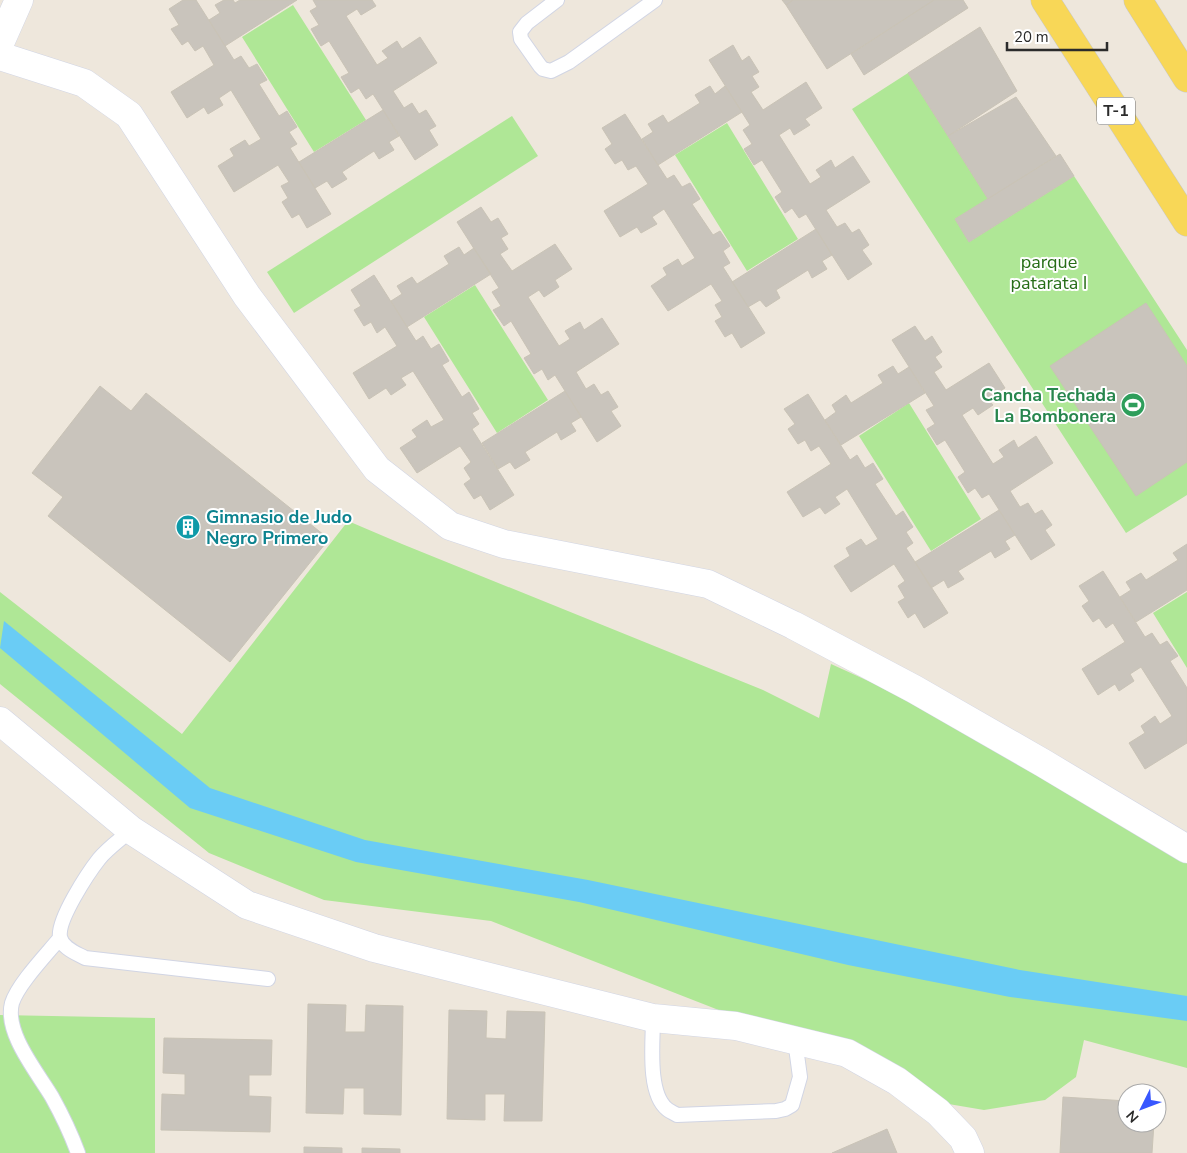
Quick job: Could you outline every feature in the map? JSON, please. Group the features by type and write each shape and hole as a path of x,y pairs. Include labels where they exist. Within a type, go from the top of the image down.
{"main road":[{"name":"T-1","path":"1045,0 1187,222"},
{"path":"1138,0 1187,78"}],"street":[{"path":"0,43 18,0"},
{"path":"0,56 84,83 129,115 247,296 377,469 450,526 504,544 708,584 793,625 914,689 1187,849"},
{"path":"0,721 131,830 247,905 374,948 653,1018 736,1026 847,1054 897,1081 938,1112 963,1138 970,1153"}],"lane":[{"path":"557,0 527,23 520,32 521,39 540,66 550,71 569,62 655,0"},
{"path":"131,830 100,858 65,912 59,926 60,938 68,948 85,958 268,979"},
{"path":"60,938 18,991 12,1005 13,1022 23,1052 52,1097 78,1153"},
{"path":"653,1018 654,1080 658,1097 666,1108 677,1115 776,1111 792,1105 800,1077 795,1040"}],"green space":[{"path":"293,5 366,120 314,152 242,37"},
{"name":"parque patarata I","path":"908,73 988,199 955,219 969,242 1074,176 1187,350 1187,495 1126,533 852,109"},
{"path":"512,116 538,156 294,313 267,272"},
{"path":"727,123 798,239 747,271 675,155"},
{"path":"475,285 548,400 497,433 424,317"},
{"path":"909,403 981,519 931,551 859,436"},
{"path":"348,521 763,690 819,718 831,664 908,699 1040,769 1187,863 1187,1068 1084,1040 1076,1077 1045,1100 984,1110 919,1099 734,1016 491,921 324,900 209,853 0,684 0,592 182,734"},
{"path":"1187,592 1187,668 1153,613"},
{"path":"0,1015 155,1018 155,1153 0,1153"}],"water":[{"path":"4,621 210,788 365,840 588,880 1020,970 1187,996 1187,1021 1010,997 848,965 579,902 356,862 190,808 0,648"}],"building":[{"path":"183,0 196,0 234,60 241,56 249,68 257,64 267,80 259,84 279,116 287,111 297,127 289,132 297,144 290,148 331,214 307,228 299,214 292,218 282,202 288,198 281,186 289,182 278,165 234,192 218,166 234,156 230,149 245,140 249,146 261,139 231,90 219,98 223,105 208,114 204,107 187,118 171,92 214,65 203,46 195,51 188,41 182,45 171,29 179,25 169,9"},
{"path":"224,0 233,0 235,3 240,0 297,0 225,46 209,20 220,13 215,5"},
{"path":"313,0 372,0 376,6 361,15 357,9 346,16 377,65 388,58 382,51 397,41 402,49 420,37 437,63 393,91 404,108 412,103 419,114 426,110 436,126 429,130 438,145 415,160 373,94 366,99 359,88 351,93 341,77 349,73 329,41 321,46 311,29 319,25 310,11 317,7"},
{"path":"782,0 793,0 786,5"},
{"path":"793,0 934,0 827,69 786,5"},
{"path":"934,0 963,0 968,8 864,75 851,54"},
{"path":"980,27 1017,91 948,136 908,73"},
{"path":"733,45 742,61 749,56 759,72 752,76 759,87 751,92 763,110 806,82 822,108 805,119 810,125 794,135 790,128 779,135 810,184 821,177 816,170 831,160 835,168 853,156 870,182 826,210 837,227 845,223 852,233 859,229 869,245 862,250 872,264 848,280 806,214 799,218 792,208 785,213 775,197 782,192 762,160 754,165 744,149 752,144 743,130 750,125 709,60"},
{"path":"710,86 715,94 725,86 742,112 658,165 642,139 653,132 648,124 663,115 668,123 700,103 695,95"},
{"path":"1016,97 1056,156 988,199 948,136"},
{"path":"383,110 399,136 389,142 394,150 379,159 374,151 342,172 347,179 332,188 327,181 315,188 299,162"},
{"path":"625,114 667,179 674,175 682,187 690,183 700,199 692,204 713,235 720,231 730,246 723,251 730,263 723,267 765,333 741,348 732,333 725,337 715,321 722,317 715,305 722,301 711,284 668,311 651,286 667,275 663,268 678,259 682,266 695,258 664,209 652,217 657,224 641,233 637,227 620,237 604,211 648,184 636,166 628,170 622,160 615,164 605,149 612,144 602,128"},
{"path":"1060,154 1074,176 969,242 955,219"},
{"path":"481,207 491,222 498,218 508,234 501,238 508,249 500,254 512,271 555,244 572,269 555,280 559,287 544,297 539,290 528,297 559,346 570,339 565,331 580,322 584,330 602,318 619,344 576,372 586,389 594,384 601,395 608,391 618,407 611,411 621,426 597,442 555,375 548,380 542,369 534,374 524,358 531,354 511,321 504,326 493,310 501,306 492,292 499,288 457,222"},
{"path":"816,229 832,255 822,261 827,269 812,278 808,270 776,290 780,298 766,307 760,300 748,307 732,282"},
{"path":"459,247 464,255 474,248 491,274 407,327 391,301 402,294 397,286 412,277 417,284 449,264 444,256"},
{"path":"374,275 416,341 423,336 431,349 439,344 449,361 442,365 462,397 469,392 479,409 472,413 479,424 472,429 514,495 490,510 481,495 474,499 464,484 471,479 464,468 471,462 460,446 417,473 400,448 417,437 412,430 427,420 431,427 444,420 413,371 401,378 406,385 391,395 386,388 369,399 353,373 397,346 385,327 377,333 371,322 364,326 354,310 361,306 351,290"},
{"path":"1146,303 1187,366 1187,462 1136,496 1050,366"},
{"path":"915,326 925,341 932,336 942,352 935,357 942,367 934,372 946,390 989,363 1005,388 988,399 993,405 978,415 973,408 962,415 993,464 1004,457 999,450 1014,440 1018,448 1036,436 1053,463 1010,491 1020,507 1028,503 1035,514 1042,510 1052,525 1045,530 1055,545 1031,560 989,494 982,498 975,488 968,493 958,477 965,472 945,440 937,445 927,429 935,424 926,410 934,406 892,340"},
{"path":"893,366 898,374 909,367 925,393 841,445 825,420 836,412 832,405 846,395 851,403 883,383 878,375"},
{"name":"Gimnasio de Judo Negro Primero","path":"100,386 131,411 146,393 329,539 230,662 48,516 63,497 32,473"},
{"path":"565,391 581,417 571,423 576,431 561,440 557,432 525,452 530,460 515,469 510,462 498,469 482,443"},
{"path":"808,394 850,460 857,455 865,468 873,463 883,479 875,484 896,516 903,511 913,527 906,532 913,543 906,548 948,613 924,628 915,613 908,618 898,602 905,598 898,586 905,581 894,564 851,592 834,566 850,556 846,548 861,539 866,546 878,539 847,489 835,497 840,504 825,514 820,507 803,517 787,492 831,464 819,446 811,451 805,440 798,444 788,429 795,424 784,409"},
{"path":"999,510 1015,535 1005,541 1010,549 995,558 991,551 958,571 964,579 948,588 944,580 931,588 915,562"},
{"path":"1187,544 1187,590 1136,622 1120,597 1131,590 1126,582 1141,573 1146,580 1178,560 1173,553"},
{"path":"1103,571 1145,637 1152,633 1160,645 1167,641 1178,656 1170,661 1187,688 1187,743 1145,769 1129,743 1145,733 1141,726 1155,716 1160,724 1172,716 1141,667 1130,674 1134,681 1119,691 1115,684 1098,695 1082,669 1125,642 1113,623 1106,628 1099,618 1093,622 1082,606 1089,601 1079,586"},
{"path":"308,1004 346,1005 345,1032 365,1032 366,1005 403,1006 401,1115 364,1114 364,1088 344,1088 343,1114 306,1113"},
{"path":"449,1010 487,1011 486,1038 506,1039 507,1011 545,1012 542,1121 504,1121 505,1094 485,1094 485,1120 447,1119"},
{"path":"164,1038 272,1040 271,1075 249,1075 249,1096 271,1097 270,1132 161,1130 162,1094 185,1095 185,1074 163,1073"},
{"path":"1063,1097 1117,1100 1117,1133 1153,1133 1152,1153 1060,1153"},
{"path":"887,1129 897,1153 832,1153"},
{"path":"304,1147 342,1148 342,1153 304,1153"},
{"path":"362,1148 400,1149 400,1153 362,1153"}],"place":[{"name":"Cancha Techada La Bombonera","path":"1133,405"},
{"name":"Gimnasio de Judo Negro Primero","path":"188,527"}]}
